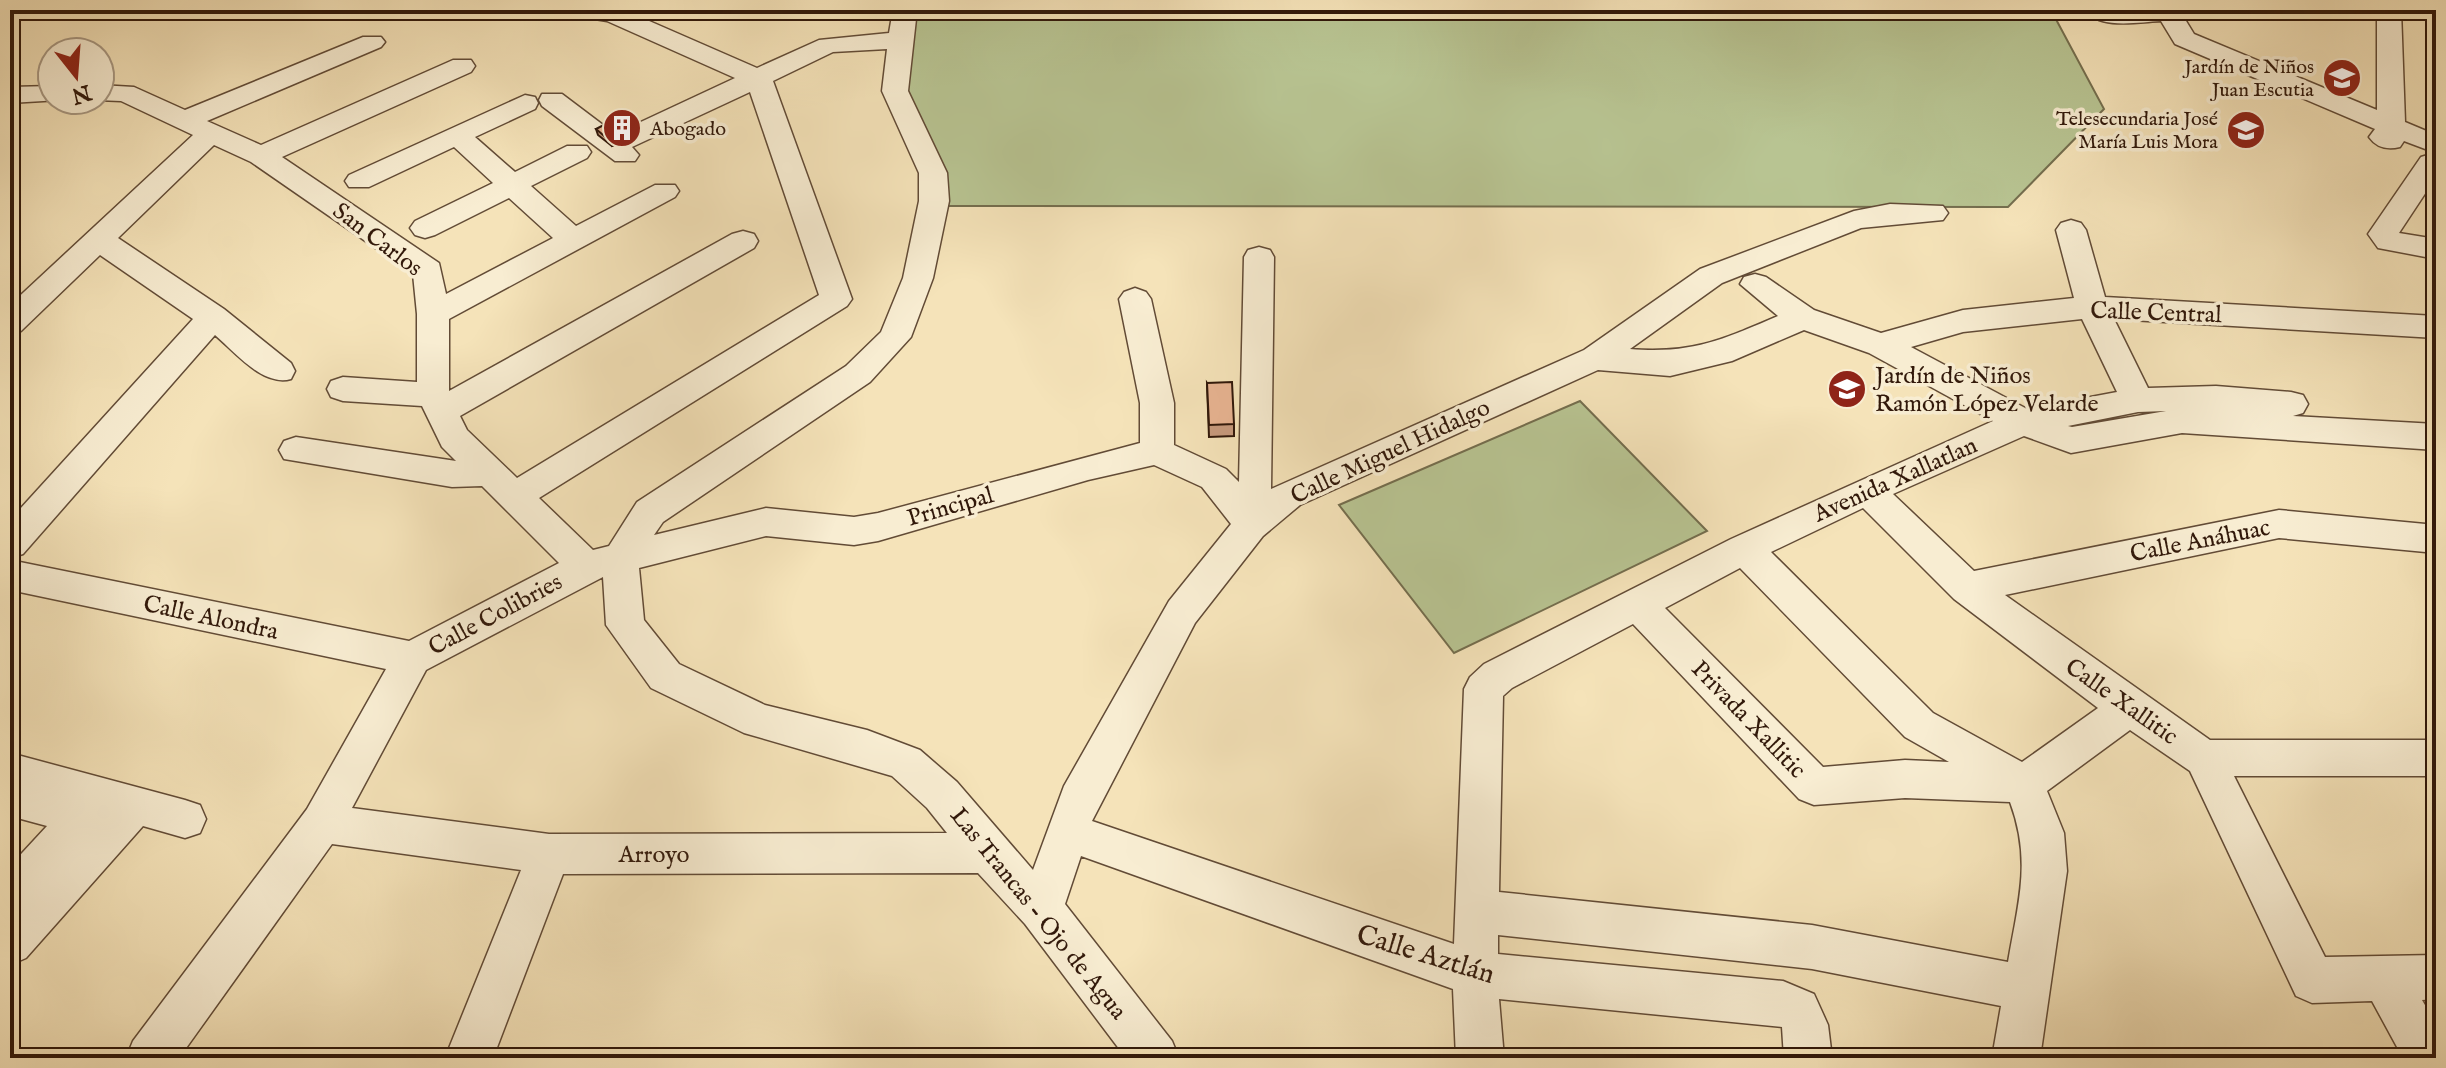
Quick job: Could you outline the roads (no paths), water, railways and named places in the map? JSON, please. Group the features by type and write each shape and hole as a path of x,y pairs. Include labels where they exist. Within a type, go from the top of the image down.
{"street":[{"path":"296,450 452,474 501,485 836,299 759,79 619,12 579,10"},
{"path":"2097,10 2117,16 2172,11 2184,39 2391,127"},
{"path":"2389,10 2391,127 2383,137 2434,158 2383,234 2389,241 2436,249"},
{"path":"359,181 457,135 539,102 618,151 828,45 903,25 895,91 933,173 934,201 918,278 895,337 858,374 650,512 603,562 501,485 454,438 436,404"},
{"path":"10,323 98,239 196,128 372,42"},
{"path":"261,156 462,66"},
{"name":"San Carlos","path":"116,93 125,93 261,156 428,270 436,404"},
{"path":"10,95 36,94"},
{"path":"457,135 515,184 573,240"},
{"path":"425,228 577,152"},
{"path":"433,314 665,191"},
{"name":"Calle Miguel Hidalgo","path":"1041,909 1079,799 1182,612 1250,526 1272,490 1595,358 1711,276 1854,220 1890,213 1933,213"},
{"path":"2071,230 2092,307 2138,400"},
{"path":"98,239 213,317 279,371"},
{"path":"343,389 436,404 743,241"},
{"path":"1135,299 1157,403 1157,452 1214,478 1272,490 1259,257"},
{"path":"1755,284 1803,318 1880,345 2023,422 2071,440 2216,398 2436,416"},
{"name":"Calle Central","path":"1880,345 1963,321 2092,307 2436,327"},
{"path":"10,544 213,317"},
{"path":"1595,358 1670,364 1721,353 1803,318"},
{"name":"Avenida Xallatlan","path":"1476,911 1484,689 1498,676 1744,549 1867,490 2023,422 2138,400 2179,410"},
{"path":"2179,410 2436,437"},
{"name":"Principal","path":"603,562 766,522 854,531 878,527 1088,467 1157,452"},
{"path":"1214,478 1236,502 1250,526"},
{"name":"Calle Xallitic","path":"1867,490 1967,588 2129,708 2204,758 2436,758"},
{"name":"Calle Anáhuac","path":"1967,588 2279,524 2436,539"},
{"path":"1744,549 1919,725 2024,784 2043,833 2045,871 2024,988 2016,1058"},
{"name":"Calle Colibries","path":"150,1058 322,823 412,658 603,562"},
{"name":"Las Trancas - Ojo de Agua","path":"603,562 625,625 665,676 758,721 867,748 906,763 942,795 988,853 1041,909 1155,1058"},
{"name":"Calle Alondra","path":"10,575 412,658"},
{"name":"Privada Xallitic","path":"1638,605 1814,786 1905,779 2024,784"},
{"path":"2024,784 2129,708"},
{"path":"2204,758 2312,980 2436,977"},
{"path":"10,771 109,810"},
{"path":"10,797 185,819"},
{"path":"10,897 109,810"},
{"path":"10,943 109,810"},
{"name":"Arroyo","path":"322,823 549,854 988,853"},
{"name":"Calle Aztlán","path":"1068,832 1475,974 1783,1004 1798,1010 1805,1025 1808,1058"},
{"path":"469,1058 549,854"},
{"path":"1480,1058 1475,974 1476,911 1812,947 2024,988"},
{"path":"2385,979 2429,1058"}],"place":[{"name":"Jardín de Niños Juan Escutia","path":"2342,78"},
{"name":"Abogado","path":"622,128"},
{"name":"Telesecundaria José María Luis Mora","path":"2246,130"},
{"name":"Jardín de Niños Ramón López Velarde","path":"1847,389"}]}
